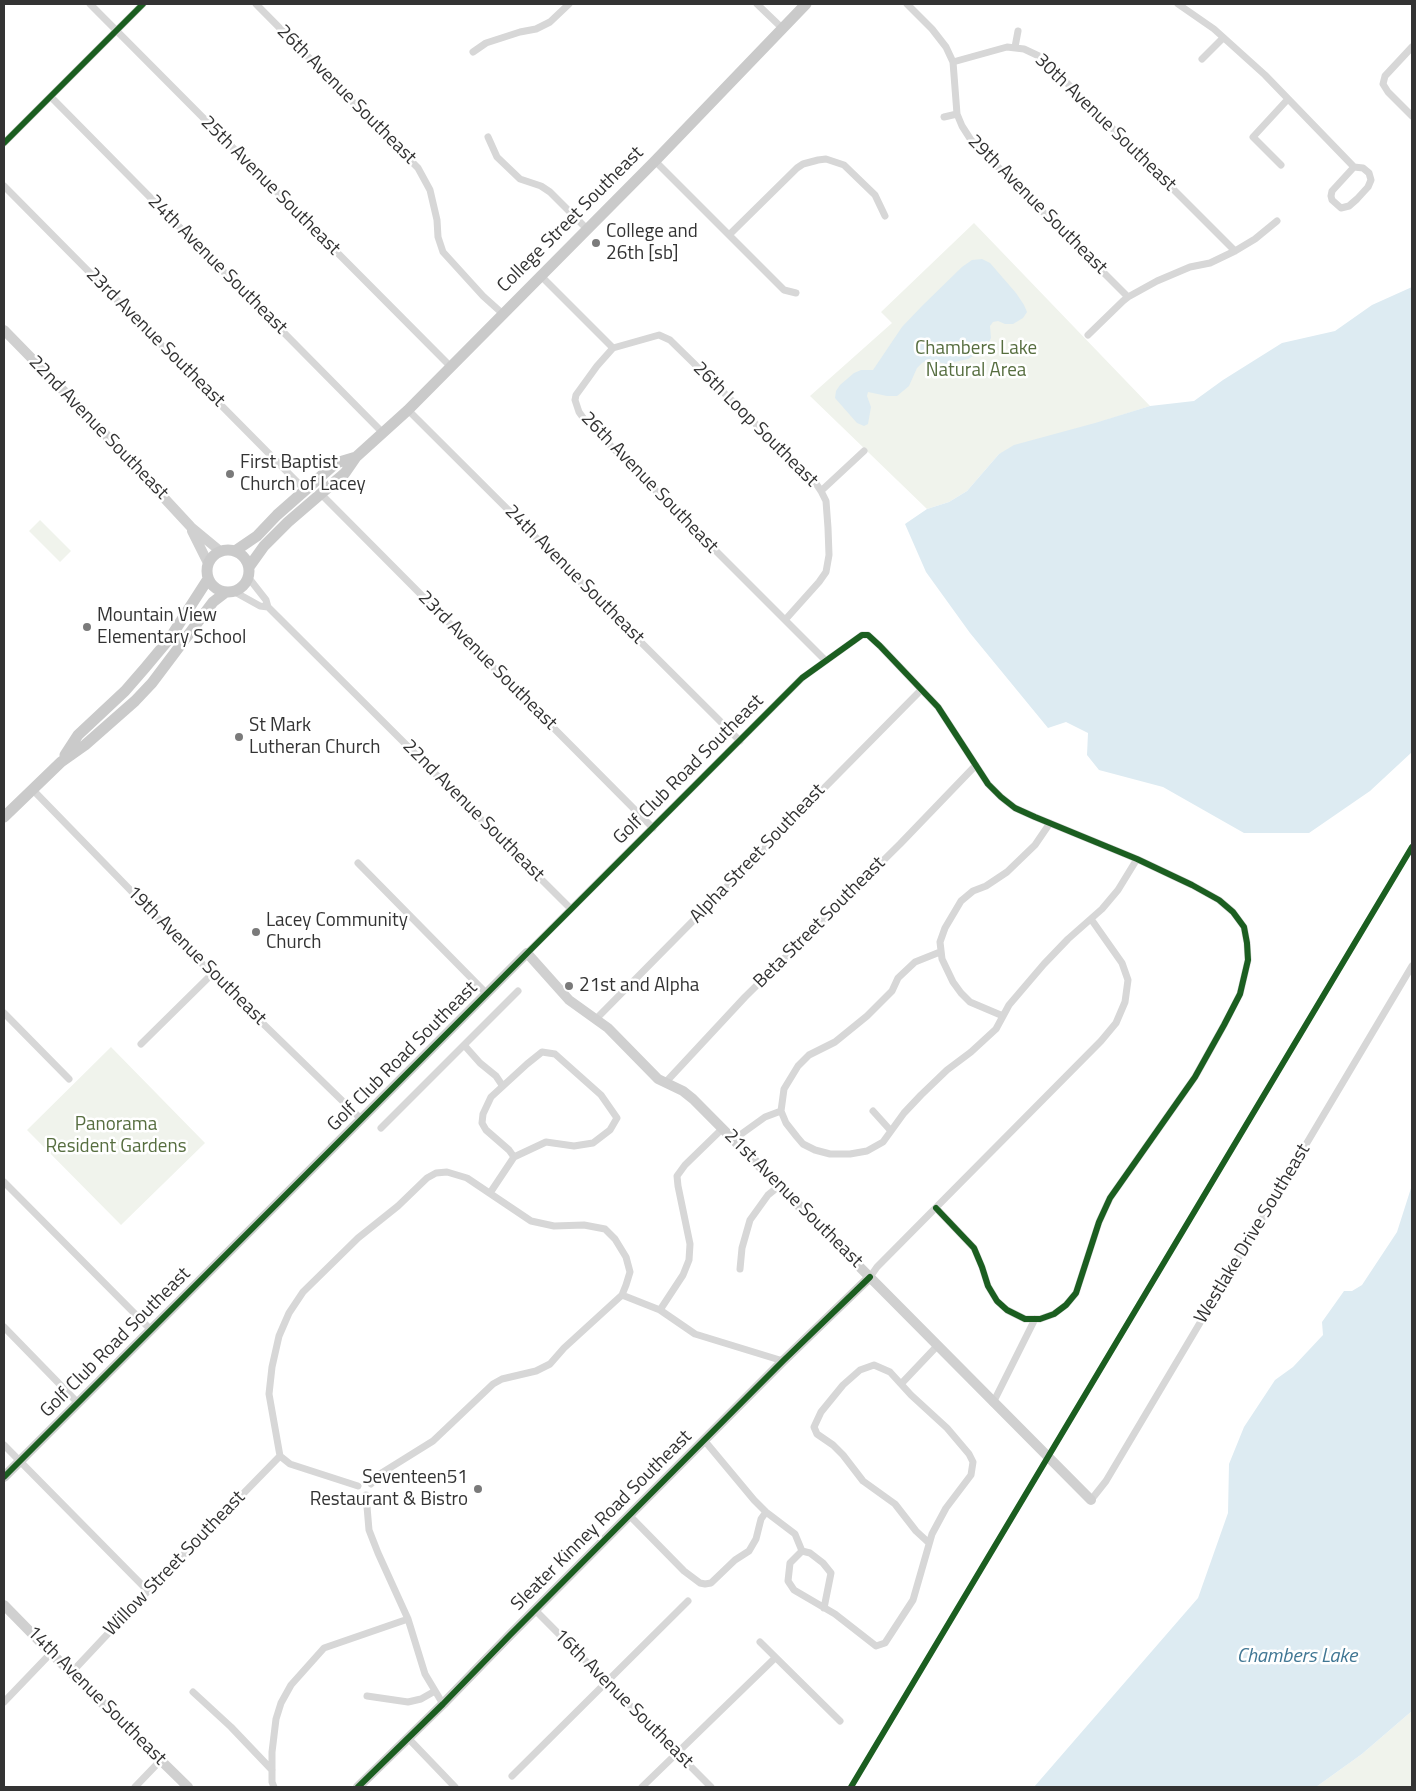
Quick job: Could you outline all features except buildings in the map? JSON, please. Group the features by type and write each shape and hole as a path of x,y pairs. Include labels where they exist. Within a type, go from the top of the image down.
{"main road":[{"name":"College Street Southeast","path":"248,572 264,546 320,493 345,473 356,457 408,410 451,367 655,161 806,4"},
{"name":"College Street Southeast","path":"235,551 257,536 305,490 336,464 356,457"},
{"path":"4,817 61,762 85,745 141,695 212,602 230,592 245,583 248,572 246,560 235,551 220,551 208,563 208,579 215,588 230,592"},
{"path":"61,762 78,735 125,691 170,638 208,579"}],"street":[{"name":"25th Avenue Southeast","path":"90,4 451,367"},
{"path":"4,143 143,4"},
{"name":"26th Avenue Southeast","path":"256,4 418,168 430,190 437,220 438,237 443,252 483,296 503,314"},
{"path":"473,52 486,43 550,22 569,4"},
{"path":"757,4 782,28"},
{"name":"29th Avenue Southeast","path":"907,4 946,47 953,62 957,114 965,133 1128,297"},
{"path":"1178,4 1214,29 1265,76 1354,167 1364,168 1369,173 1371,180 1357,199 1349,206 1341,208 1330,196 1332,190 1354,167"},
{"path":"1015,47 1018,30"},
{"path":"1202,59 1223,38"},
{"name":"30th Avenue Southeast","path":"953,62 997,48 1015,47 1034,53 1049,64 1235,251"},
{"path":"1412,47 1386,76 1382,84 1412,116"},
{"name":"24th Avenue Southeast","path":"50,96 383,433"},
{"path":"1281,166 1253,137 1288,99"},
{"path":"944,117 957,114"},
{"path":"488,137 497,157 520,179 541,186 550,192 587,229"},
{"path":"729,235 797,168 810,161 826,159 844,165 875,195 885,216"},
{"path":"655,161 784,290 796,293"},
{"name":"23rd Avenue Southeast","path":"4,186 305,490"},
{"path":"1088,335 1128,297 1157,281 1190,267 1210,263 1235,251 1255,239 1277,221"},
{"path":"541,276 613,348"},
{"name":"22nd Avenue Southeast","path":"4,330 91,419 191,527 220,551"},
{"name":"26th Loop Southeast","path":"613,348 659,335 670,340 815,482 821,491 826,501 828,528 829,555 826,572 785,620"},
{"name":"26th Avenue Southeast","path":"613,348 576,395 574,400 579,412 825,660"},
{"name":"24th Avenue Southeast","path":"408,410 740,741"},
{"path":"821,491 864,451"},
{"name":"23rd Avenue Southeast","path":"320,493 653,828"},
{"name":"22nd Avenue Southeast","path":"191,527 208,563"},
{"name":"22nd Avenue Southeast","path":"248,572 266,600 268,607 571,909"},
{"name":"22nd Avenue Southeast","path":"230,592 260,606 268,607"},
{"name":"Golf Club Road Southeast","path":"4,1477 802,678 862,635 868,636 880,646 949,721 988,784 1015,808 1138,859 1192,885 1219,900 1233,912 1244,927 1248,960 1240,994 1204,1063 1110,1198 1099,1222 1076,1293 1066,1305 1054,1314 1035,1319"},
{"name":"Alpha Street Southeast","path":"596,1019 921,690"},
{"name":"Beta Street Southeast","path":"665,1083 745,997 900,844 976,765"},
{"name":"19th Avenue Southeast","path":"33,790 212,974 361,1119"},
{"path":"1003,1016 970,1002 960,993 940,952 940,942 945,928 961,901 973,891 986,886 1007,872 1035,845 1050,823"},
{"path":"940,952 915,962 898,978 892,992 868,1016 834,1042 809,1055 798,1066 784,1089 781,1111 786,1123 803,1144 830,1154 850,1154 867,1151 883,1142 904,1113 921,1095 947,1070 972,1052 996,1029 1009,1005 1068,939 1102,909 1118,890 1138,859"},
{"path":"358,863 487,994"},
{"name":"Sleater Kinney Road Southeast","path":"358,1787 444,1704 534,1610 782,1361 870,1277 877,1267 1116,1023 1125,1002 1128,980 1122,963 1091,919"},
{"name":"21st Avenue Southeast","path":"527,953 569,1000 596,1019 658,1078 683,1091 722,1128 1091,1500"},
{"name":"Westlake Drive Southeast","path":"1091,1500 1111,1473 1412,966"},
{"path":"141,1044 212,974"},
{"path":"381,1128 518,992"},
{"path":"4,1013 69,1079"},
{"path":"464,1045 480,1063 496,1076 502,1085"},
{"path":"490,1193 514,1157 546,1142 574,1146 593,1143 610,1130 617,1118 601,1095 555,1054 542,1052 502,1085 491,1097 483,1114 482,1124 486,1130 496,1137 514,1157"},
{"path":"733,1140 765,1117 781,1111"},
{"path":"874,1111 891,1131"},
{"path":"660,1310 683,1275 689,1260 690,1244 677,1176 685,1165 722,1128"},
{"path":"358,1486 290,1464 280,1456 270,1394 272,1368 279,1336 289,1312 303,1292 358,1238 398,1206 427,1178 436,1173 447,1172 467,1178 531,1221 554,1226 584,1225 605,1229 626,1257 630,1272 622,1295 564,1348 550,1364 536,1371 502,1378 493,1384 456,1421 433,1440 380,1474 371,1484"},
{"path":"4,1182 151,1330"},
{"path":"740,1269 742,1248 750,1220 768,1195 779,1186"},
{"path":"936,1208 974,1248 988,1286 997,1301 1007,1310 1025,1318 1035,1319 993,1403"},
{"path":"622,1295 660,1310 695,1334 782,1361"},
{"path":"4,1327 78,1402"},
{"path":"901,1384 938,1346"},
{"path":"802,1551 790,1564 788,1581 794,1590 835,1614 876,1646 885,1643 913,1600 932,1534 946,1508 971,1475 973,1462 969,1454 947,1428 890,1372 874,1365 860,1370 843,1384 815,1421 814,1427 817,1434 843,1455 863,1481 895,1504 929,1543"},
{"path":"704,1440 766,1512 795,1534 802,1551"},
{"path":"4,1445 148,1591"},
{"name":"Willow Street Southeast","path":"71,1673 280,1456"},
{"path":"366,1496 369,1530 408,1619 425,1674 444,1704"},
{"path":"629,1515 700,1583 710,1583 735,1560 749,1551 756,1539 761,1519 766,1512"},
{"path":"802,1551 810,1553 823,1563 831,1573 824,1608"},
{"path":"512,1776 688,1601"},
{"name":"14th Avenue Southeast","path":"4,1605 188,1787"},
{"name":"16th Avenue Southeast","path":"534,1610 710,1787"},
{"path":"274,1787 272,1752 276,1719 281,1703 291,1685 324,1648 408,1619"},
{"path":"760,1642 840,1721"},
{"path":"4,1702 51,1653"},
{"path":"642,1787 775,1658"},
{"path":"367,1696 408,1702 421,1699 434,1691"},
{"path":"193,1692 231,1727 272,1770"},
{"path":"408,1738 455,1787"},
{"path":"135,1787 161,1760"}],"green space":[{"name":"Chambers Lake Natural Area","path":"974,223 1150,406 999,454 967,491 949,502 927,509 810,396 892,323 881,312"},
{"path":"40,520 71,551 60,562 29,531"},
{"name":"Panorama Resident Gardens","path":"111,1047 205,1143 121,1225 27,1130"},
{"path":"1412,1711 1412,1787 1316,1787 1362,1754"}],"water":[{"path":"982,259 990,263 1016,293 1027,312 1023,318 1013,324 993,322 990,326 991,338 988,344 981,352 968,359 945,364 929,359 922,363 917,368 909,386 897,396 868,392 867,396 871,407 868,424 864,426 857,423 835,398 836,391 840,385 854,373 861,370 873,370 902,327 922,306 962,267 972,260"},
{"path":"1412,287 1412,752 1370,791 1309,833 1244,833 1163,787 1099,770 1087,755 1088,733 1066,722 1048,728 970,633 926,572 905,524 927,509 949,502 967,491 999,454 1014,445 1150,406 1194,401 1223,380 1282,343 1335,331 1372,305"},
{"name":"Chambers Lake","path":"1412,1185 1412,1711 1362,1754 1316,1787 1034,1787 1198,1598 1228,1513 1229,1464 1244,1427 1275,1380 1293,1367 1323,1335 1322,1322 1344,1291 1352,1291 1362,1285 1397,1232"}],"cycle path":[{"path":"4,143 143,4"},
{"path":"4,1477 802,678 862,635 868,635 880,646 938,707 988,784 1001,797 1015,808 1137,859 1219,900 1233,912 1244,927 1247,943 1248,960 1240,994 1195,1077 1110,1198 1099,1222 1076,1293 1066,1305 1054,1314 1040,1319 1025,1319 1007,1310 997,1301 988,1286 974,1248 936,1208"},
{"path":"851,1787 1412,847"},
{"path":"358,1787 443,1704 783,1361 870,1277"}],"place":[{"name":"College and 26th [sb]","path":"596,243"},
{"name":"First Baptist Church of Lacey","path":"230,474"},
{"name":"Mountain View Elementary School","path":"87,627"},
{"name":"St Mark Lutheran Church","path":"239,737"},
{"name":"Lacey Community Church","path":"256,932"},
{"name":"21st and Alpha","path":"569,986"},
{"name":"Seventeen51 Restaurant & Bistro","path":"478,1489"}]}
